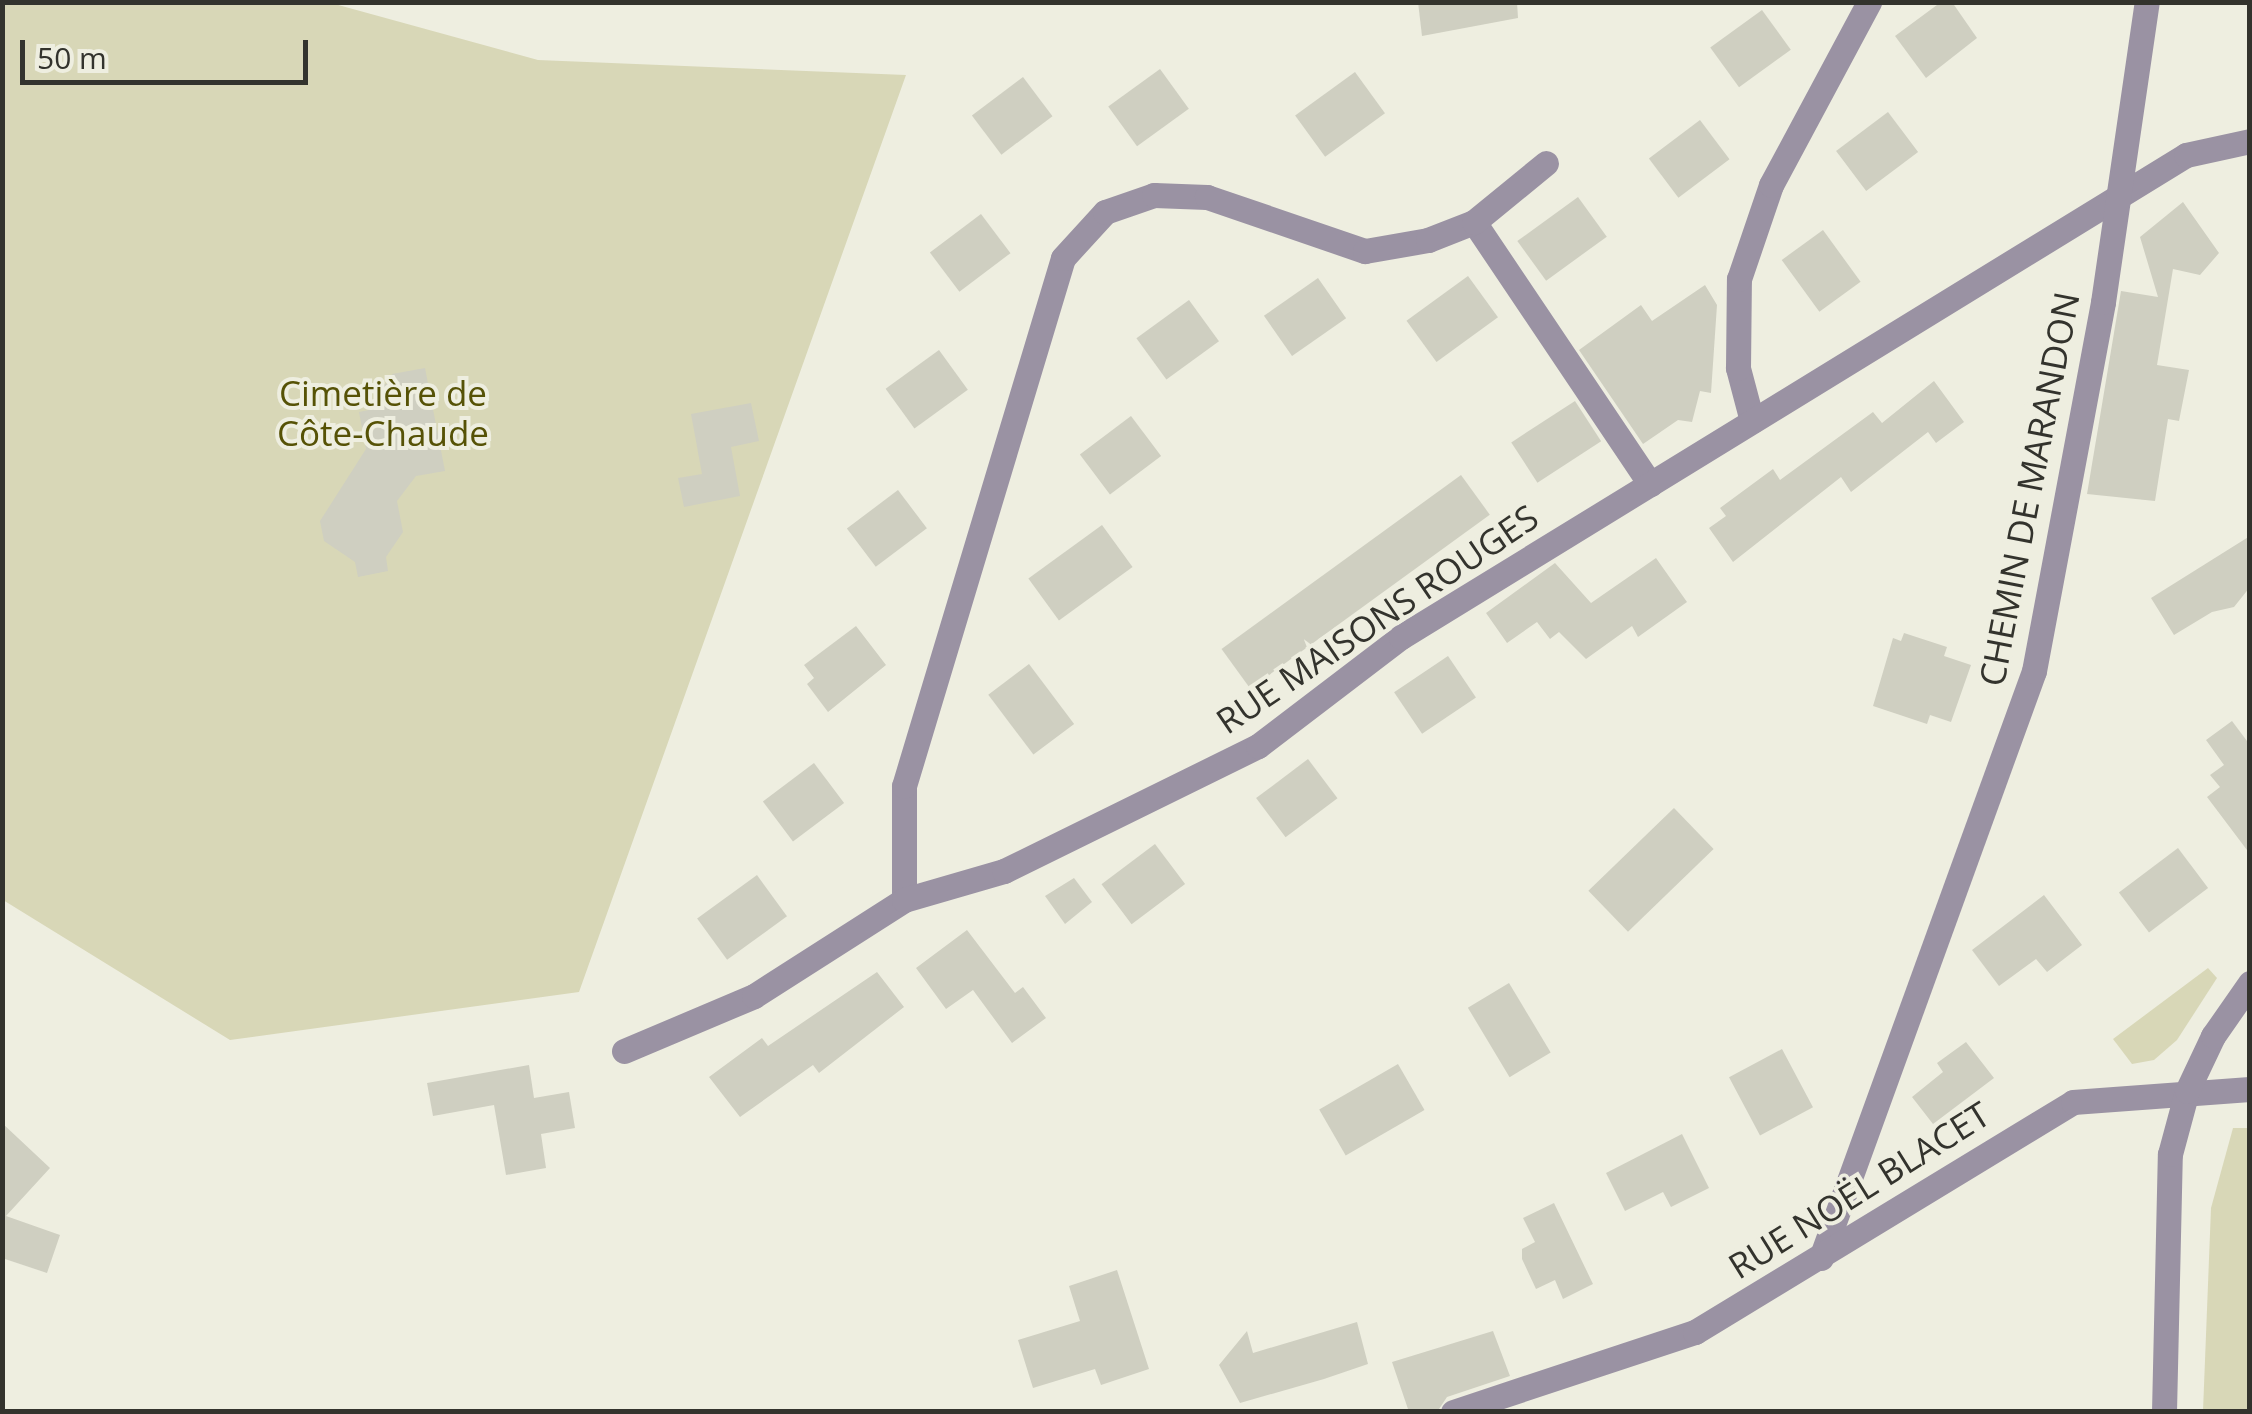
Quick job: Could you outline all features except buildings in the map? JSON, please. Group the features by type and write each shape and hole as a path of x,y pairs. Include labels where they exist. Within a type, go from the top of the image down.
{"street":[{"path":"1752,421 1738,368 1739,279 1771,186 1869,2"},
{"name":"CHEMIN DE MARANDON","path":"1821,1258 2034,671 2120,196 2147,2"},
{"name":"RUE MAISONS ROUGES","path":"624,1051 754,996 904,900 1004,871 1258,746 1401,637 2186,155 2250,141"},
{"path":"904,900 904,786 1063,258 1105,212 1154,195 1207,197 1365,251 1428,240 1474,222 1546,163"},
{"path":"1474,222 1650,484"},
{"path":"2164,1412 2170,1154 2187,1092 2213,1036 2250,983"},
{"name":"RUE NOËL BLACET","path":"1452,1412 1696,1332 2073,1102 2250,1089"}],"green space":[{"name":"Cimetière de Côte-Chaude","path":"2,3 331,3 538,60 906,75 579,992 230,1040 3,900"},
{"path":"2208,968 2217,978 2177,1040 2154,1060 2132,1064 2113,1039"},
{"path":"2233,1128 2249,1128 2249,1411 2203,1411 2211,1208"}]}
